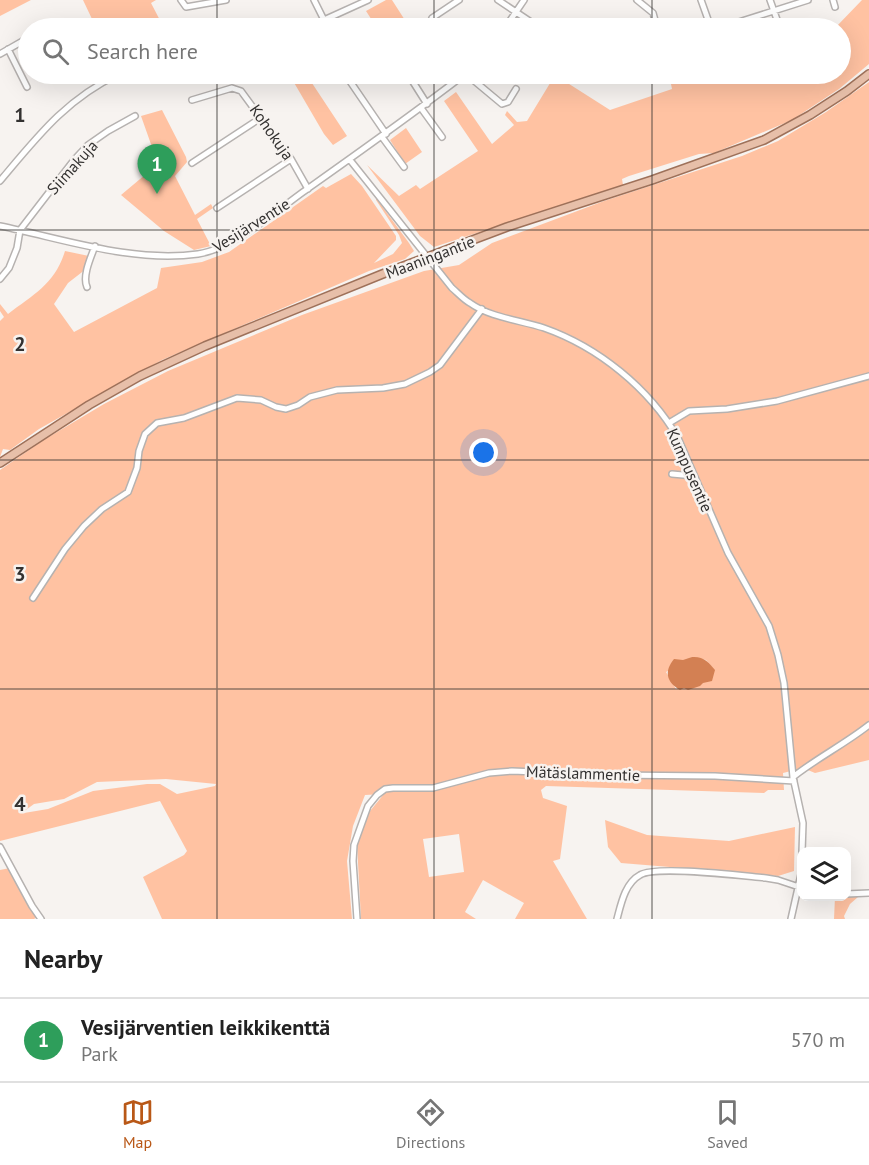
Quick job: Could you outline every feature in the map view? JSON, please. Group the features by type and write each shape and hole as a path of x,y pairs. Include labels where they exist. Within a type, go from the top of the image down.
{"main road":[{"name":"Maaningantie","path":"0,463 89,405 140,376 205,346 385,273 507,227 654,180 756,143 788,129 869,74"}],"street":[{"path":"181,0 186,8 226,0"},
{"path":"314,0 323,18"},
{"path":"328,18 368,0"},
{"path":"432,18 459,0"},
{"path":"498,0 525,18"},
{"path":"513,18 524,0"},
{"path":"637,0 652,13 654,18"},
{"path":"701,0 707,18"},
{"path":"770,0 776,18"},
{"path":"751,18 808,0"},
{"path":"833,0 835,7"},
{"path":"0,54 18,44"},
{"path":"8,49 18,69"},
{"path":"0,181 48,125 69,105 99,84"},
{"path":"351,84 404,167"},
{"path":"414,84 427,104"},
{"name":"Vesijärventie","path":"0,226 140,256 211,252 243,234 350,160 452,84"},
{"path":"477,84 502,104 508,102 516,89"},
{"name":"Kohokuja","path":"192,100 215,92 237,89 244,93 291,159 308,189"},
{"path":"421,108 442,137"},
{"name":"Siimakuja","path":"20,230 88,145 108,130 135,117"},
{"path":"192,163 262,117"},
{"path":"217,208 291,159"},
{"name":"Kumpusentie","path":"350,160 427,258 452,288 470,304 498,316 559,334 591,351 647,396 669,423 728,553 769,626 775,645 784,682 793,779 803,823 802,847"},
{"path":"0,279 9,268 17,248 20,230"},
{"path":"87,286 86,277 95,246"},
{"path":"33,598 65,549 84,526 102,509 128,492 137,468 139,451 145,434 157,423 184,418 237,398 261,400 286,409 310,397 337,390 383,388 405,384 440,365 482,309"},
{"path":"669,423 688,411 726,409 777,401 869,376"},
{"path":"672,474 694,476"},
{"path":"793,779 813,761 869,725"},
{"name":"Mätäslammentie","path":"357,919 354,845 368,806 385,789 433,788 489,773 512,771 793,779"},
{"path":"0,847 32,906 42,919"},
{"path":"617,919 626,890 639,875 648,872 688,871 766,878 797,887"},
{"path":"851,894 869,893"},
{"path":"791,919 797,898"}],"shaded area":[{"path":"0,0 31,0 0,16"},
{"path":"83,0 156,0 151,3 159,18 92,18"},
{"path":"386,0 392,0 404,18 371,18 366,11"},
{"path":"862,0 869,0 869,64 851,79 851,18 845,18"},
{"path":"869,82 869,760 815,773 803,768 783,773 784,790 768,790 764,793 546,786 541,790 543,798 567,806 560,859 553,861 587,919 515,919 524,903 483,880 465,912 476,919 361,919 357,844 370,811 384,794 365,795 353,826 347,861 352,919 162,919 143,877 184,855 187,851 160,801 0,841 0,470 42,441 104,404 168,371 302,315 424,271 459,265 492,243 604,201 742,156 778,141","holes":["692,657 706,660 712,667 676,689 666,672","166,779 216,784 177,794 160,784 93,791 48,809 23,812 34,804 64,799 97,782","459,834 464,872 429,877 423,839"]},
{"path":"295,84 313,84 347,136 333,145"},
{"path":"550,84 569,84 610,110 672,89 671,84 845,84 792,120 714,153 699,154 629,176 622,179 623,185 434,247 420,236 367,165 399,196 416,185 420,189 478,151 444,101 456,92 492,144 514,125 505,115 507,111 517,122 527,121"},
{"path":"162,110 186,157 187,162 175,176 195,215 211,204 213,208 197,219 211,246 194,250 164,231 121,195 158,164 141,116"},
{"path":"406,128 422,152 405,164 390,140"},
{"path":"351,174 362,186 396,236 396,240 374,263 393,254 402,243 376,198 414,251 405,259 369,271 162,360 39,429 10,450 3,449 0,457 0,321 4,317 0,311 0,304 8,314 35,294 56,272 65,251 89,256 86,269 68,283 54,304 74,332 157,288 161,268 202,262 229,252 323,186 326,188"},
{"path":"692,657 703,659 713,667 715,670 712,681 688,690 684,688 680,690 669,680 669,668 674,659 683,660"},
{"path":"605,820 647,835 729,841 795,827 794,871 778,876 621,863 608,847"},
{"path":"10,868 37,917 34,919 0,919 0,870"},
{"path":"851,896 858,897 850,904 844,916 845,919 834,919 835,901 851,901"}],"place":[{"name":"Vesijärventien leikkikenttä","path":"157,194"}]}
